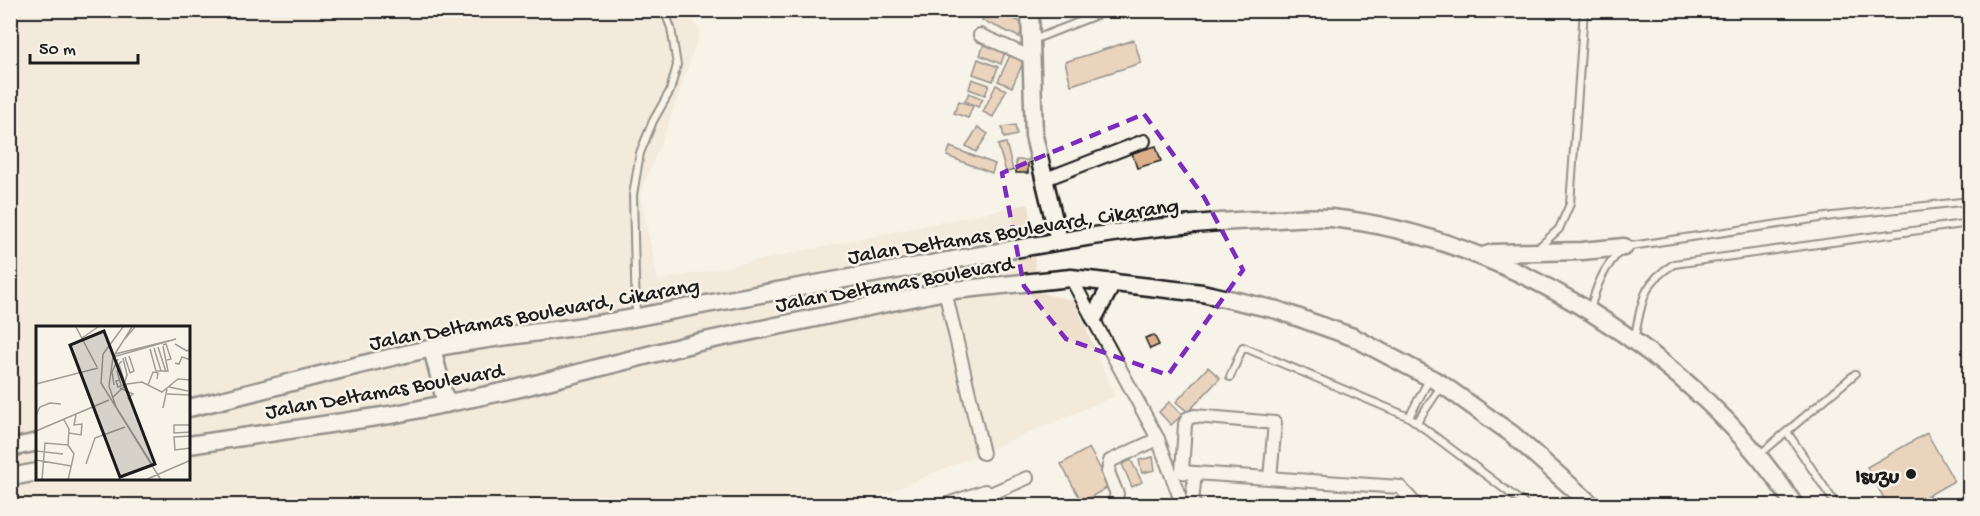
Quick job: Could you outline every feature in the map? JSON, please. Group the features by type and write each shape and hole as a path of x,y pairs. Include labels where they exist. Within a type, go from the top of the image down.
{"street":[{"path":"1030,10 1034,136 1059,241"},
{"path":"980,35 1030,49"},
{"path":"1043,180 1144,141"},
{"name":"Jalan Deltamas Boulevard, Cikarang","path":"190,408 432,348 636,318 1122,230 1214,221 1304,217 1381,226 1483,256 1540,283 1634,341 1689,384 1759,456 1795,506"},
{"path":"1483,256 1493,253 1582,251 1624,247"},
{"path":"1071,278 1158,439 1183,506"},
{"name":"Jalan Deltamas Boulevard","path":"190,445 396,414 446,404 516,389 695,343 945,291 1071,278 1202,293 1277,310 1353,337 1436,381 1512,434 1593,506"},
{"path":"1094,317 1113,282"},
{"path":"945,291 983,453"},
{"path":"432,348 446,404"},
{"path":"1270,478 1275,423 1195,416 1188,418 1185,424 1182,472 1400,487 1417,506"},
{"path":"1113,506 1117,494 1108,472 1110,461 1158,439"},
{"path":"10,448 36,442"},
{"path":"10,477 36,472"},
{"path":"1195,473 1192,503 1196,506"},
{"path":"942,506 981,492 990,494 1027,478"},
{"path":"990,494 997,506"}],"lane":[{"path":"636,318 633,195 640,153 653,121 670,91 677,65 671,28 664,10"},
{"path":"1030,49 1109,10"},
{"path":"1535,251 1559,229 1570,204 1584,10"},
{"path":"1590,313 1599,280 1611,259 1624,247 1833,216 1970,201"},
{"path":"1634,341 1645,290 1657,274 1674,264 1970,222"},
{"path":"1230,377 1243,347 1409,417 1527,506"},
{"path":"1759,456 1855,374"},
{"path":"1409,417 1436,381"},
{"path":"1417,422 1436,381"},
{"path":"1787,432 1837,506"}],"highlighted area":[{"path":"1144,114 1204,197 1243,270 1168,375 1066,339 1024,286 1002,173"}],"shaded area":[{"path":"10,11 688,11 700,32 668,125 640,194 658,281 1029,204 1038,292 1074,301 1115,396 859,505 11,505"}],"building":[{"path":"986,10 994,10 1025,24 1019,37 982,20"},
{"path":"1134,40 1141,63 1071,85 1065,62"},
{"path":"984,44 1005,52 1001,64 980,55"},
{"path":"1012,51 1025,58 1012,87 998,81"},
{"path":"978,59 998,67 993,81 973,74"},
{"path":"972,79 989,85 985,95 969,89"},
{"path":"996,85 1006,90 993,117 983,112"},
{"path":"969,93 983,99 978,107 965,101"},
{"path":"959,101 973,106 968,118 954,113"},
{"path":"1015,125 1017,135 1004,138 1002,127"},
{"path":"978,127 988,134 976,152 966,146"},
{"path":"1006,143 1013,170 1006,172 998,145"},
{"path":"1156,146 1161,161 1137,168 1132,153"},
{"path":"950,147 995,164 992,173 947,156"},
{"path":"1016,160 1028,160 1028,173 1016,173"},
{"path":"1154,335 1159,345 1150,349 1145,338"},
{"path":"1208,367 1220,378 1188,412 1176,402"},
{"path":"1169,402 1182,415 1171,425 1159,412"},
{"name":"Isuzu","path":"1927,433 1954,481 1910,506 1888,506 1867,467"},
{"path":"1089,448 1110,486 1082,502 1061,464"},
{"path":"1153,457 1155,470 1142,473 1139,460"},
{"path":"1131,460 1142,482 1132,487 1122,464"}],"place":[{"name":"Isuzu","path":"1911,474"}]}
